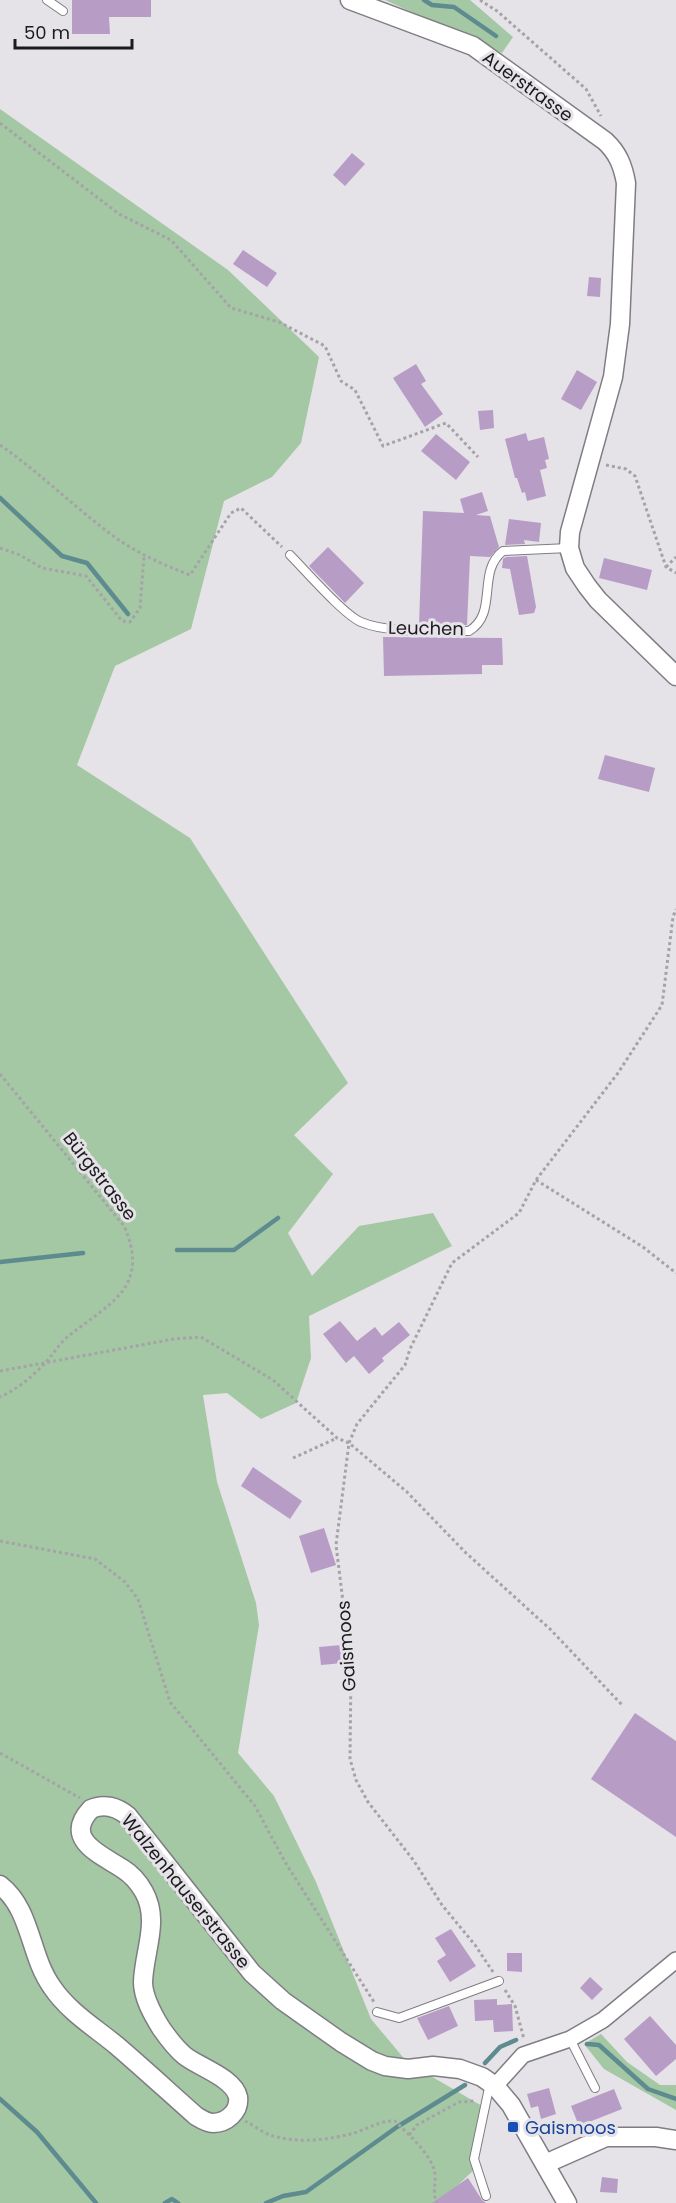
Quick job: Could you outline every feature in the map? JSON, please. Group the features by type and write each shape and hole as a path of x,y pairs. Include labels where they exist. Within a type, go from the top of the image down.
{"street":[{"name":"Auerstrasse","path":"350,0 473,46 605,141 614,150 623,166 626,183 620,324 613,377 591,462"},
{"path":"591,462 570,532 569,548 575,568 598,600 676,676"},
{"name":"Walzenhauserstrasse","path":"234,2114 238,2102 232,2085 184,2056 168,2038 150,2007 143,1982 152,1926 149,1903 132,1876 90,1849 84,1840 82,1827 84,1820 87,1813 96,1807 111,1807 128,1816 252,1973 283,2001 372,2061 385,2066 408,2069 433,2066 460,2068 490,2089"},
{"path":"0,1885 17,1902 42,1969 50,1985 65,2004 116,2045 196,2116 210,2124 222,2121 234,2114"},
{"path":"567,2203 504,2095 490,2089 523,2055 570,2039 603,2020 676,1960"},
{"path":"545,2164 606,2137 634,2136 676,2140"}],"lane":[{"path":"47,0 63,11"},
{"name":"Leuchen","path":"290,555 360,622 383,628 469,631 476,626 484,614 490,568 502,551 569,548"},
{"path":"377,2012 399,2018 499,1981"},
{"path":"570,2039 595,2088"},
{"path":"486,2196 474,2159 490,2089"}],"path":[{"path":"480,0 497,11 586,89 609,132 605,141"},
{"path":"0,123 119,214 171,240 231,308 279,322 325,346 341,381 355,390 383,446 446,423 478,457"},
{"path":"0,445 112,536 144,555 190,575 231,513 242,508 290,555"},
{"path":"591,462 626,469 635,476 666,567 676,573"},
{"path":"0,548 20,555 42,568 86,576 122,621 130,622 140,608 144,555"},
{"path":"666,567 676,557"},
{"name":"Gaismoos","path":"523,2055 525,2035 515,2006 475,1945 442,1905 408,1852 368,1802 356,1780 350,1759 351,1667 336,1545 349,1443 357,1424 405,1365 410,1349 452,1263 519,1213 536,1180 618,1073 662,1005 676,909"},
{"name":"Bürgstrasse","path":"0,1074 124,1226 132,1245 132,1270 127,1285 116,1298 65,1340 23,1383 0,1397"},
{"path":"536,1180 643,1248 676,1273"},
{"path":"0,1371 174,1339 201,1337 273,1380 337,1438 349,1443 407,1492 466,1553 550,1629 623,1706"},
{"path":"294,1458 337,1438"},
{"path":"0,1541 95,1559 125,1582 138,1599 170,1702 255,1806 285,1862 372,1997 377,2012"},
{"path":"0,1754 96,1807"},
{"path":"408,2134 417,2125 459,2102 490,2089"},
{"path":"234,2114 270,2135 299,2139 322,2140 355,2133 387,2121 395,2121 426,2155 435,2173 434,2197 437,2203"}],"green space":[{"path":"385,0 470,0 513,37 502,53"},
{"path":"0,109 228,270 319,357 301,443 272,477 224,501 191,629 115,666 77,765 190,838 348,1083 294,1135 333,1174 288,1233 312,1276 359,1226 433,1213 452,1246 309,1316 311,1358 296,1403 261,1419 227,1393 203,1395 217,1482 256,1603 259,1625 238,1753 274,1796 316,1882 371,2019 407,2062 482,2106 477,2167 439,2203 0,2203"},
{"path":"601,2034 627,2062 660,2085 676,2085 676,2110 604,2069 584,2044"}],"building":[{"path":"72,0 151,0 151,17 109,17 110,34 72,34"},
{"path":"352,153 365,164 345,186 333,175"},
{"path":"243,250 277,273 267,287 233,264"},
{"path":"589,277 601,278 600,297 587,296"},
{"path":"416,364 426,381 421,384 443,414 425,427 393,378"},
{"path":"577,370 597,382 581,410 561,399"},
{"path":"493,410 494,428 480,430 478,411"},
{"path":"526,433 528,441 544,437 549,459 545,460 547,468 540,470 546,496 527,501 525,492 522,493 517,478 515,478 505,439"},
{"path":"436,434 470,462 456,480 421,451"},
{"path":"482,492 488,511 476,515 490,516 499,547 490,557 470,556 467,625 419,625 423,511 464,513 460,499"},
{"path":"509,519 541,523 539,542 524,540 525,544 505,545"},
{"path":"328,547 364,583 345,603 309,566"},
{"path":"527,556 536,607 534,613 519,615 510,569 502,568 503,559"},
{"path":"604,558 652,570 647,590 599,578"},
{"path":"383,637 502,638 503,665 482,665 482,674 384,676"},
{"path":"605,755 655,768 649,792 598,779"},
{"path":"340,1321 357,1341 375,1327 382,1336 399,1322 410,1335 382,1358 384,1361 369,1374 354,1356 346,1363 323,1334"},
{"path":"253,1467 302,1501 290,1519 241,1486"},
{"path":"324,1528 336,1565 311,1573 299,1536"},
{"path":"341,1645 343,1663 321,1665 319,1647"},
{"path":"635,1713 676,1741 676,1837 591,1779"},
{"path":"451,1929 476,1966 450,1982 437,1961 446,1955 435,1938"},
{"path":"507,1953 522,1953 522,1972 507,1971"},
{"path":"590,1977 603,1989 592,2000 580,1988"},
{"path":"497,1999 497,2005 512,2004 513,2031 494,2032 493,2020 475,2021 474,2000"},
{"path":"449,2006 458,2026 428,2040 417,2018"},
{"path":"650,2016 676,2045 676,2059 656,2076 624,2039"},
{"path":"549,2088 556,2114 541,2119 538,2106 531,2108 527,2094"},
{"path":"614,2089 622,2109 579,2126 571,2106"},
{"path":"602,2177 618,2179 617,2193 600,2192"},
{"path":"468,2178 486,2203 432,2203"}],"waterway":[{"path":"424,0 432,5 454,7 496,36"},
{"path":"0,498 62,556 87,563 128,614"},
{"path":"177,1250 234,1250 278,1218"},
{"path":"0,1262 83,1253"},
{"path":"485,2063 500,2047 516,2040"},
{"path":"587,2044 599,2045 648,2089 676,2099"},
{"path":"266,2203 283,2196 306,2192 397,2127 465,2085"},
{"path":"0,2099 37,2132 96,2203"},
{"path":"165,2203 172,2199 178,2203"}],"place":[{"name":"Gaismoos","path":"513,2127"}]}
